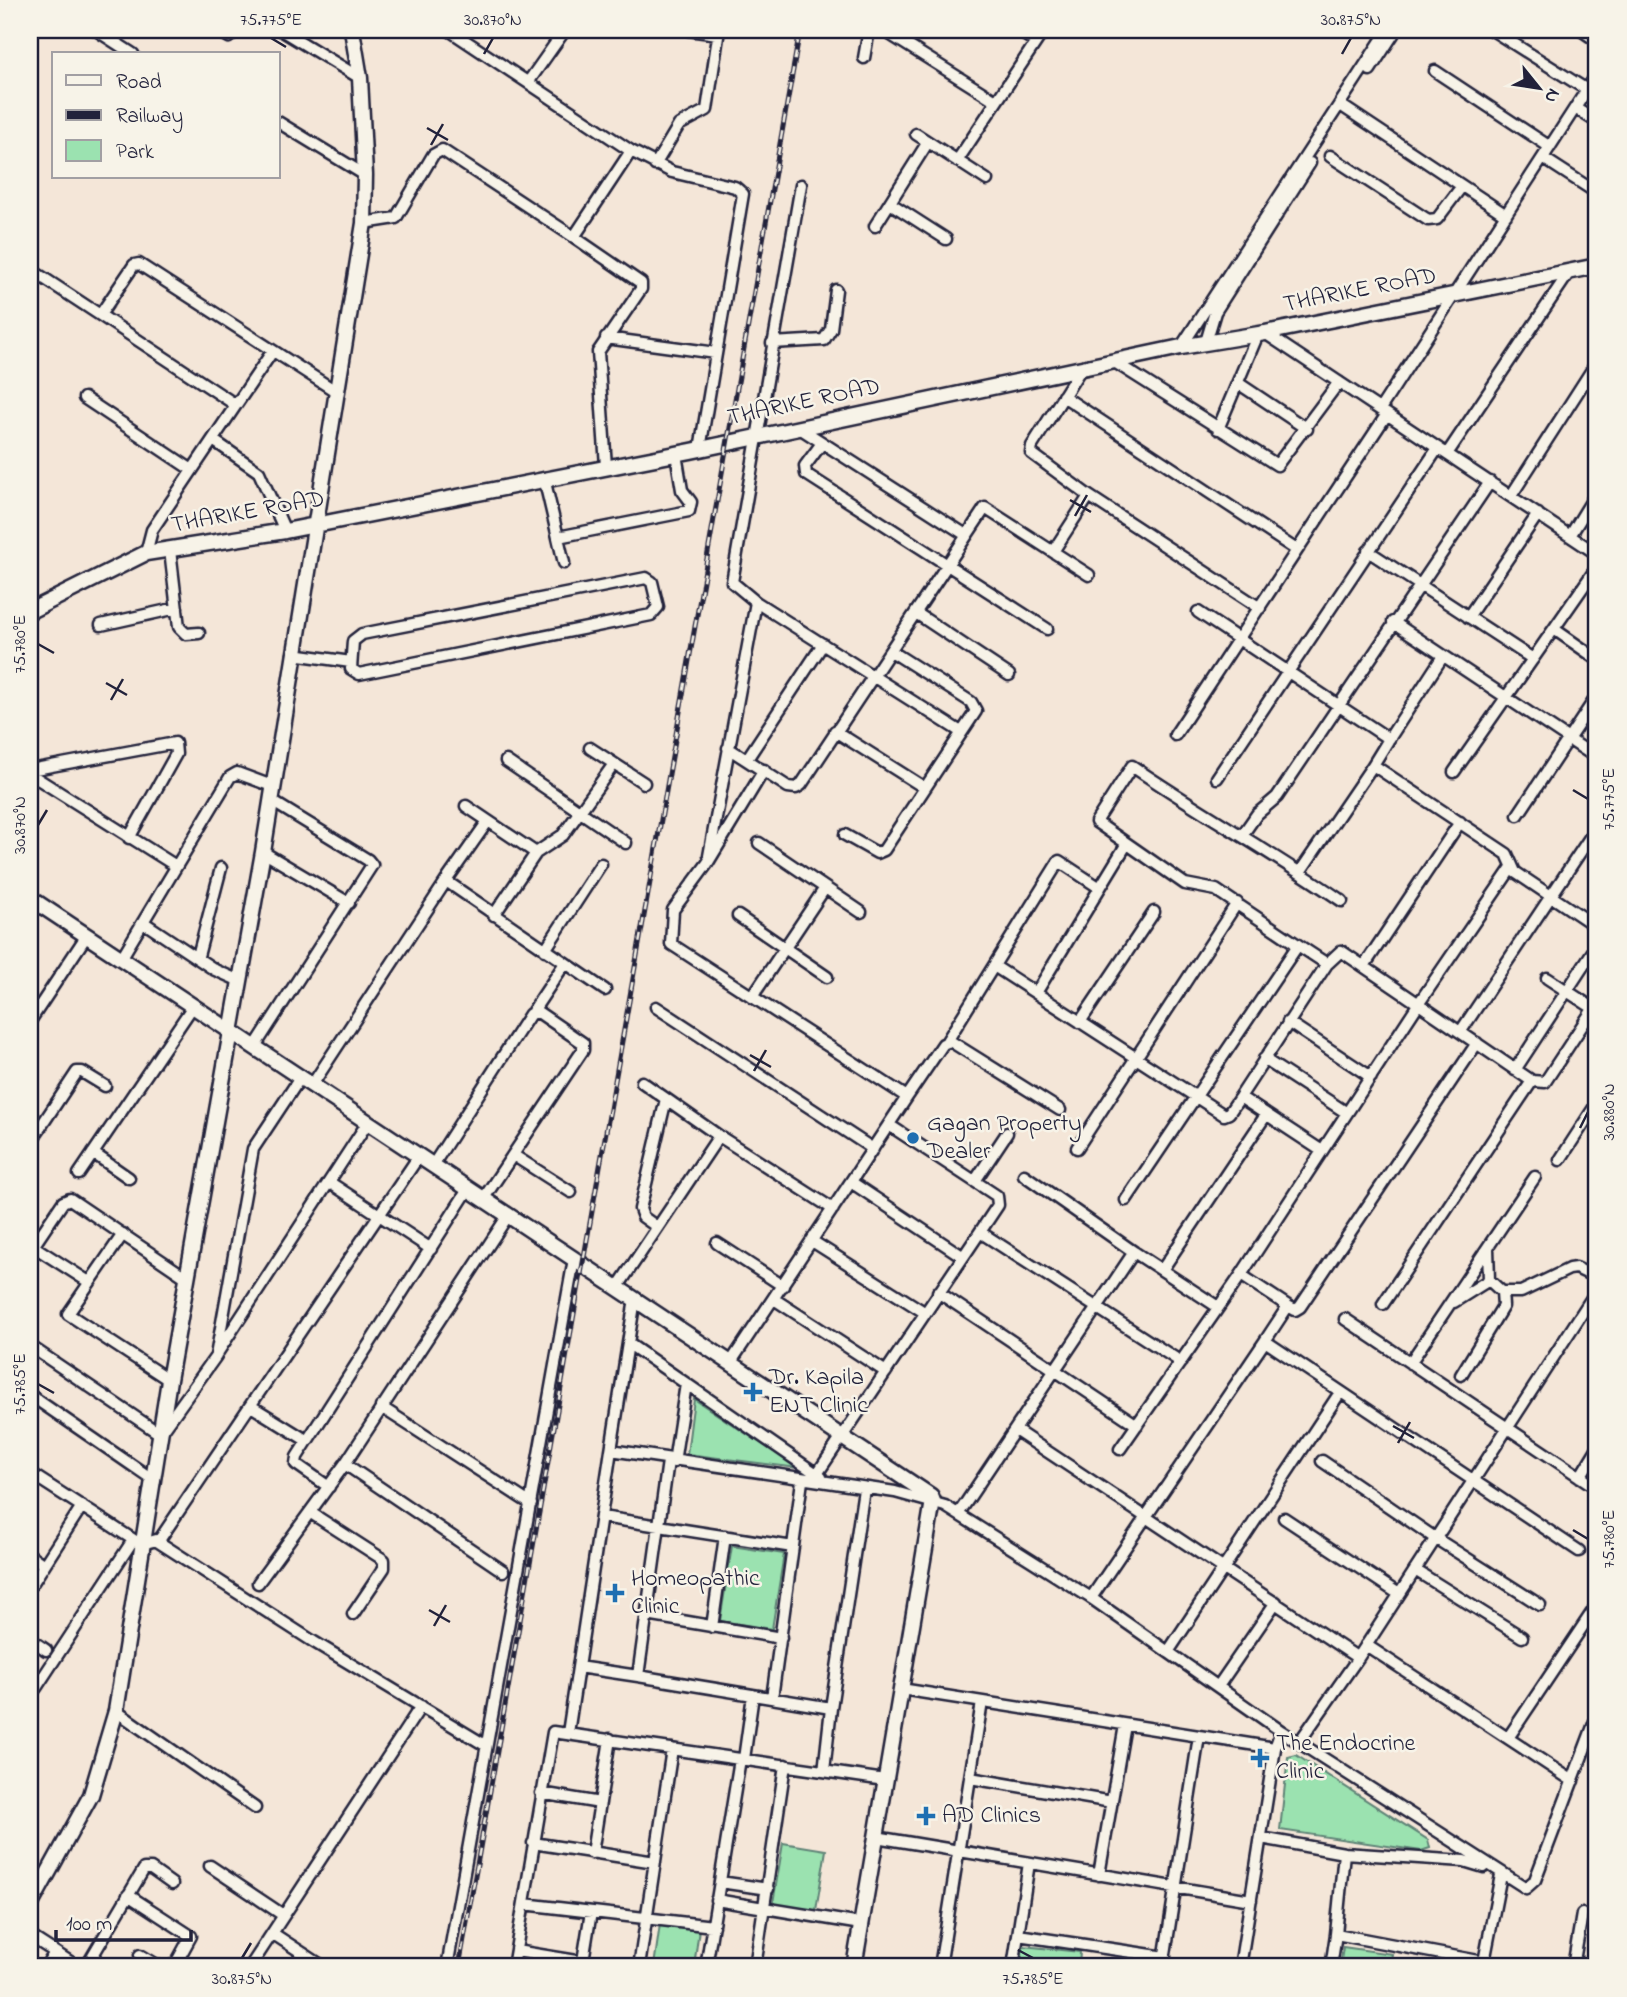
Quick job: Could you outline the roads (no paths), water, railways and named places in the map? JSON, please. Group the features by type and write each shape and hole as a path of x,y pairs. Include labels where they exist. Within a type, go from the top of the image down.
{"street":[{"path":"96,30 131,52"},
{"path":"217,30 229,37 236,30"},
{"path":"281,30 360,78"},
{"path":"30,1906 91,1795 116,1711 138,1542 152,1479 263,852 364,223 365,175 360,78 352,30"},
{"path":"449,30 631,151 688,177 735,187 743,194 700,449"},
{"path":"529,81 565,30"},
{"path":"656,164 676,129 707,110 718,32 688,30"},
{"path":"864,58 869,30"},
{"path":"883,30 996,101"},
{"path":"1017,30 1036,42"},
{"path":"957,160 1044,30"},
{"path":"1181,347 1388,30"},
{"path":"1206,342 1215,312 1396,30"},
{"path":"1492,30 1587,90"},
{"path":"1581,30 1597,41"},
{"path":"1435,71 1550,147"},
{"path":"1175,735 1260,608 1453,295 1597,74"},
{"path":"1345,108 1506,215"},
{"path":"1575,108 1597,122"},
{"path":"280,123 365,175"},
{"path":"916,134 987,180"},
{"path":"875,226 929,142"},
{"path":"364,223 396,218 433,155 442,150 641,283 640,289 606,338 597,358 606,467"},
{"path":"574,237 631,151"},
{"path":"1330,156 1428,220 1437,219 1462,186"},
{"path":"1542,158 1597,193"},
{"path":"801,185 732,576 735,587 961,732"},
{"path":"890,203 946,239"},
{"path":"100,315 137,263 337,392"},
{"name":"THARIKE ROAD","path":"30,611 146,553 285,531 676,454 1116,363 1181,347 1597,266"},
{"path":"1217,778 1368,551 1443,451 1570,271"},
{"path":"30,281 35,274 39,275 236,405"},
{"path":"772,342 814,343 824,340 831,329 836,290"},
{"path":"1218,429 1261,333 1597,554"},
{"path":"606,338 716,353"},
{"path":"146,553 152,530 272,352"},
{"path":"1511,496 1597,362"},
{"path":"1116,363 1277,466 1307,429 1339,382"},
{"path":"1080,370 1032,446 1031,453 1090,496 1260,608"},
{"path":"1238,383 1307,429"},
{"path":"1063,396 1296,549"},
{"path":"83,398 192,470"},
{"path":"798,427 966,534"},
{"path":"213,440 259,472 285,531"},
{"path":"822,443 805,466 807,474 947,567 1048,629"},
{"path":"558,537 689,512 691,502 682,490 676,454"},
{"path":"544,478 564,563"},
{"path":"1243,835 1256,814 1274,801 1490,482"},
{"path":"1570,536 1597,492"},
{"path":"1055,550 1090,496"},
{"path":"728,748 796,788 891,651 982,511 990,508 1089,575"},
{"path":"1468,617 1538,514"},
{"path":"170,550 181,632 199,633"},
{"path":"1368,551 1533,659"},
{"path":"1454,772 1597,567"},
{"path":"642,578 652,582 657,607 651,615 359,674 352,671 351,663 353,641 362,634 642,578"},
{"path":"707,864 756,602"},
{"path":"101,625 177,608"},
{"path":"916,612 1009,675"},
{"path":"1198,612 1389,739"},
{"path":"1393,622 1597,758"},
{"path":"1554,629 1597,659"},
{"path":"747,759 823,644"},
{"path":"845,835 881,853 976,711 975,705 891,651"},
{"path":"293,654 351,663"},
{"path":"1300,872 1443,656"},
{"path":"1518,815 1597,696"},
{"path":"835,731 925,788"},
{"path":"30,772 175,743 176,754 130,838"},
{"path":"590,748 644,783"},
{"path":"506,761 626,842"},
{"path":"494,915 536,853 563,835 614,764"},
{"path":"1120,1449 1241,1275 1419,1003 1512,867 1511,856 1373,765"},
{"path":"1327,964 1213,889 1187,886 1096,822 1132,766 1203,815 1243,835 1342,901"},
{"path":"764,770 707,864 673,911 669,941 752,998 907,1097"},
{"path":"30,772 176,866"},
{"path":"122,957 232,775 243,774 271,793 371,862 371,869 254,1048"},
{"path":"466,806 536,853"},
{"path":"216,1356 253,1149 306,1081 488,821"},
{"path":"1364,966 1460,822"},
{"path":"1461,1031 1597,827"},
{"path":"760,843 861,912"},
{"path":"1036,993 1126,845"},
{"path":"263,852 349,903"},
{"path":"731,1362 947,1041 1059,861 1100,888"},
{"path":"545,950 601,864"},
{"path":"1512,867 1550,897 1597,927"},
{"path":"198,956 221,868"},
{"path":"446,881 605,990"},
{"path":"752,998 825,888"},
{"path":"30,898 928,1492 933,1501 854,1967"},
{"path":"1077,1148 1237,903"},
{"path":"1080,1022 1154,912"},
{"path":"738,916 827,977"},
{"path":"143,922 198,956 215,970 240,981"},
{"path":"30,1021 87,935"},
{"path":"1126,1200 1298,945"},
{"path":"1516,1070 1597,945"},
{"path":"994,966 1224,1115 1229,1113 1240,1097 1327,964 1340,951 1532,1081 1545,1082 1595,1006 1547,978"},
{"path":"433,1165 565,963"},
{"path":"79,1174 193,1006"},
{"path":"656,1007 873,1149"},
{"path":"484,1198 583,1047 580,1041 533,1012"},
{"path":"1288,1022 1371,1077"},
{"path":"947,1041 1060,1110"},
{"path":"1241,1275 1295,1310 1300,1307 1477,1043"},
{"path":"1264,1059 1347,1113"},
{"path":"30,1143 77,1072 82,1072 105,1086"},
{"path":"1383,1304 1532,1081"},
{"path":"642,1082 719,1136 833,1209"},
{"path":"1240,1097 1322,1152"},
{"path":"657,1227 643,1217 640,1209 666,1099"},
{"path":"1560,1160 1597,1102"},
{"path":"1162,1270 1266,1115"},
{"path":"160,1434 216,1356 368,1122"},
{"path":"817,1474 999,1200 975,1181 889,1125"},
{"path":"975,1181 1007,1133"},
{"path":"617,1287 719,1136"},
{"path":"93,1153 128,1178"},
{"path":"157,1541 167,1531 419,1156"},
{"path":"513,1156 571,1192"},
{"path":"1024,1175 1218,1307"},
{"path":"1410,1363 1535,1177"},
{"path":"329,1182 431,1249"},
{"path":"851,1182 962,1256"},
{"path":"329,1487 296,1464 306,1440 469,1188"},
{"path":"89,1282 31,1248 63,1202 70,1199 187,1278"},
{"path":"258,1583 312,1513 509,1214"},
{"path":"980,1232 1181,1362"},
{"path":"123,1234 69,1310 69,1316 169,1380"},
{"path":"812,1241 924,1312"},
{"path":"717,1243 783,1286"},
{"path":"1488,1248 1489,1280 1502,1292 1521,1293 1569,1269 1576,1268 1597,1278"},
{"path":"959,1513 1134,1252"},
{"path":"447,1967 574,1259"},
{"path":"1450,1304 1489,1280"},
{"path":"1300,1741 1358,1658 1597,1290"},
{"path":"938,1292 1137,1424"},
{"path":"1461,1375 1503,1306 1502,1292"},
{"path":"568,1733 635,1299"},
{"path":"774,1299 886,1372"},
{"path":"1091,1598 1288,1306"},
{"path":"1345,1319 1597,1488"},
{"path":"1265,1341 1339,1394 1579,1551"},
{"path":"629,1344 833,1485"},
{"path":"30,1346 160,1434"},
{"path":"638,1676 660,1525 686,1384"},
{"path":"1168,1652 1339,1394"},
{"path":"30,1395 152,1479"},
{"path":"251,1406 306,1440"},
{"path":"382,1407 531,1504"},
{"path":"1015,1430 1358,1658"},
{"path":"1580,1476 1597,1449"},
{"path":"611,1450 933,1501 959,1513 1091,1598 1219,1685 1281,1731 1498,1873 1526,1888 1532,1885 1597,1716"},
{"path":"1322,1461 1540,1605"},
{"path":"345,1464 503,1571"},
{"path":"30,1473 138,1542 157,1541 485,1745"},
{"path":"772,1699 802,1481"},
{"path":"824,1771 864,1489"},
{"path":"30,1587 82,1506"},
{"path":"312,1513 384,1560 384,1569 353,1614"},
{"path":"602,1517 793,1547"},
{"path":"1284,1518 1399,1594"},
{"path":"712,1626 725,1535"},
{"path":"30,1692 36,1688 138,1542"},
{"path":"30,1555 44,1564"},
{"path":"1415,1570 1522,1637"},
{"path":"1219,1685 1276,1602"},
{"path":"1508,1738 1597,1605"},
{"path":"647,1615 780,1638"},
{"path":"30,1639 46,1650"},
{"path":"1366,1645 1573,1781"},
{"path":"578,1667 831,1708"},
{"path":"901,1689 1275,1748"},
{"path":"706,1967 753,1695"},
{"path":"940,1967 982,1702"},
{"path":"250,1967 421,1706"},
{"path":"116,1711 255,1808"},
{"path":"1098,1875 1125,1724"},
{"path":"513,1967 550,1735 557,1731 886,1780"},
{"path":"1240,1967 1275,1748 1281,1731"},
{"path":"1018,1935 1164,1962 1199,1736"},
{"path":"592,1853 610,1739"},
{"path":"639,1967 673,1749"},
{"path":"755,1967 785,1765"},
{"path":"970,1778 1112,1802"},
{"path":"541,1793 600,1803"},
{"path":"876,1837 1251,1900"},
{"path":"1261,1838 1344,1853 1464,1861 1498,1873"},
{"path":"533,1843 655,1862"},
{"path":"1331,1967 1344,1853"},
{"path":"1013,1967 1029,1863"},
{"path":"210,1866 283,1915"},
{"path":"86,1967 146,1868 172,1884"},
{"path":"1336,1934 1484,1964 1498,1873"},
{"path":"720,1882 768,1889"},
{"path":"128,1895 191,1936 174,1967"},
{"path":"716,1900 861,1924"},
{"path":"524,1903 713,1926"},
{"path":"516,1951 583,1964 591,1912"},
{"path":"1573,1967 1582,1914"},
{"path":"272,1933 324,1967"},
{"path":"30,1936 78,1967"},
{"path":"46,1967 55,1952"},
{"path":"140,1955 160,1967"}],"railway":[{"path":"459,1967 800,30"}],"place":[{"name":"Gagan Property Dealer","path":"913,1138"},
{"name":"Dr. Kapila ENT Clinic","path":"753,1392"},
{"name":"Homeopathic Clinic","path":"615,1593"},
{"name":"The Endocrine Clinic","path":"1260,1758"},
{"name":"AD Clinics","path":"926,1816"}]}
